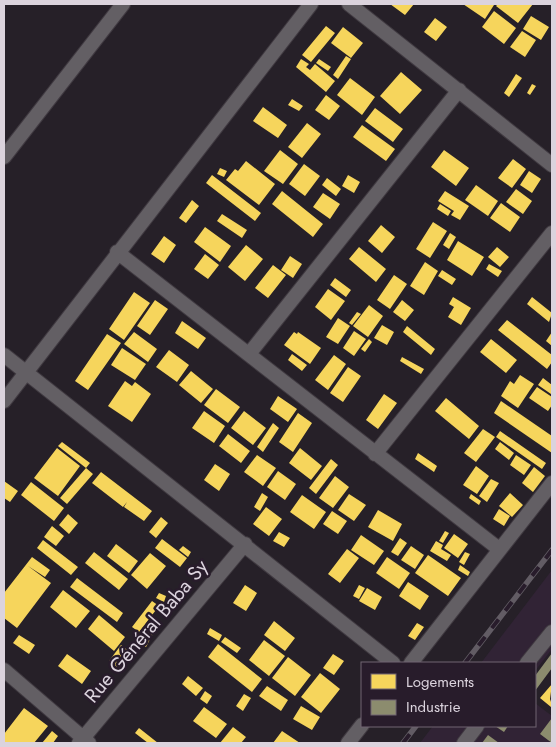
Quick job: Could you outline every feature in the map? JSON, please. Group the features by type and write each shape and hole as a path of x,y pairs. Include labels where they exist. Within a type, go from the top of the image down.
{"street":[{"path":"4,156 123,4"},
{"path":"4,401 117,252 312,4"},
{"path":"349,4 552,165"},
{"path":"249,354 459,90"},
{"path":"375,454 552,233"},
{"path":"117,252 499,549"},
{"path":"4,355 392,662"},
{"path":"412,662 552,483"},
{"name":"Rue Général Baba Sy","path":"84,741 245,544"},
{"path":"528,662 552,632"},
{"path":"4,670 84,741"},
{"path":"348,743 361,726"},
{"path":"464,743 477,727"}],"shaded area":[{"path":"552,570 552,649 536,670 536,662 482,662"},
{"path":"536,704 552,716 552,743 420,743 432,727 536,727"}],"building: Logements":[{"path":"390,4 414,4 405,15"},
{"path":"463,4 492,4 494,5 485,19"},
{"path":"498,4 533,4 518,23 496,6"},
{"path":"494,11 516,28 504,44 482,27"},
{"path":"531,16 549,27 541,40 523,29"},
{"path":"435,18 447,27 436,41 424,32"},
{"path":"326,26 335,33 311,62 302,55"},
{"path":"343,27 363,43 351,58 331,43"},
{"path":"522,31 536,40 525,57 510,47"},
{"path":"346,56 351,59 338,79 333,75"},
{"path":"301,59 309,64 306,67 310,70 315,64 335,81 326,92 296,67"},
{"path":"319,59 331,67 328,71 316,63"},
{"path":"401,72 422,90 400,114 380,96"},
{"path":"516,74 522,78 509,97 504,93"},
{"path":"350,78 375,97 362,115 337,95"},
{"path":"532,84 536,86 530,95 527,93"},
{"path":"326,95 340,106 329,120 315,110"},
{"path":"292,99 303,106 299,111 288,105"},
{"path":"263,107 287,125 278,138 253,121"},
{"path":"375,108 403,129 393,142 365,121"},
{"path":"307,123 321,134 302,158 288,147"},
{"path":"362,125 395,149 386,161 353,137"},
{"path":"280,150 298,164 283,184 264,171"},
{"path":"444,150 469,168 456,186 431,167"},
{"path":"513,159 526,169 512,188 498,178"},
{"path":"246,161 275,184 259,205 226,180 235,169 238,171"},
{"path":"304,164 320,176 305,196 289,184"},
{"path":"220,168 227,171 224,177 217,174"},
{"path":"529,171 541,179 532,193 520,185"},
{"path":"212,175 261,213 255,221 206,183"},
{"path":"348,175 360,182 354,193 342,186"},
{"path":"327,178 341,189 336,196 322,185"},
{"path":"476,185 498,201 488,216 465,200"},
{"path":"516,189 532,201 523,214 506,202"},
{"path":"282,191 323,224 313,237 272,204"},
{"path":"445,191 469,206 460,220 451,215 454,211 438,201"},
{"path":"323,193 340,204 330,219 313,207"},
{"path":"192,200 199,206 186,223 179,218"},
{"path":"501,203 520,217 510,232 490,218"},
{"path":"440,204 451,211 448,216 437,209"},
{"path":"222,214 247,230 242,238 217,221"},
{"path":"433,222 447,231 430,258 416,249"},
{"path":"381,225 395,237 382,253 368,241"},
{"path":"205,227 231,246 220,262 194,242"},
{"path":"450,233 456,237 449,249 443,245"},
{"path":"164,236 176,245 164,263 151,254"},
{"path":"458,241 484,257 472,276 447,260"},
{"path":"246,245 263,259 245,281 228,267"},
{"path":"359,247 386,269 376,282 349,259"},
{"path":"497,247 509,257 500,267 488,257"},
{"path":"205,254 219,265 208,279 194,269"},
{"path":"290,256 302,264 293,278 281,270"},
{"path":"425,262 438,271 424,295 410,286"},
{"path":"489,264 502,271 498,277 486,269"},
{"path":"273,265 286,275 268,298 255,288"},
{"path":"442,270 456,279 452,285 438,276"},
{"path":"394,275 407,284 390,309 377,300"},
{"path":"335,278 351,290 346,297 330,285"},
{"path":"328,289 345,301 331,320 315,307"},
{"path":"134,292 150,303 124,340 109,329"},
{"path":"453,297 471,308 461,325 448,317 454,307 449,304"},
{"path":"532,297 552,313 549,322 527,304"},
{"path":"155,300 168,309 150,335 137,326"},
{"path":"402,300 414,310 405,321 393,312"},
{"path":"369,305 383,316 368,337 353,326"},
{"path":"357,312 361,314 352,325 349,323"},
{"path":"338,318 350,326 338,344 326,337"},
{"path":"507,320 552,355 552,362 547,369 498,330"},
{"path":"182,321 206,338 198,349 175,333"},
{"path":"382,325 394,332 387,345 374,338"},
{"path":"407,326 435,349 431,355 403,332"},
{"path":"354,331 366,339 354,356 343,348"},
{"path":"134,332 157,349 148,362 124,344"},
{"path":"294,332 297,334 298,332 321,348 310,364 284,345"},
{"path":"552,332 552,346 546,341"},
{"path":"107,334 121,343 88,390 75,381"},
{"path":"369,339 372,342 365,352 361,349"},
{"path":"491,339 517,360 506,373 480,352"},
{"path":"122,348 146,364 135,380 111,365"},
{"path":"169,350 189,365 177,382 156,367"},
{"path":"292,354 307,365 302,371 288,360"},
{"path":"334,355 346,364 328,390 315,380"},
{"path":"402,357 424,369 421,374 400,361"},
{"path":"348,367 361,376 343,402 330,393"},
{"path":"191,371 213,389 201,403 179,385"},
{"path":"520,375 534,384 518,408 501,396 510,381 514,384"},
{"path":"543,378 552,385 551,394 538,385"},
{"path":"125,381 132,386 135,382 151,394 132,422 108,406"},
{"path":"537,387 552,397 552,405 548,411 529,398"},
{"path":"216,389 240,407 228,423 204,405"},
{"path":"384,394 397,403 378,429 366,420"},
{"path":"278,396 297,409 288,422 270,409"},
{"path":"446,398 479,426 469,439 435,411"},
{"path":"501,401 552,436 552,453 494,413"},
{"path":"204,411 225,426 214,443 192,428"},
{"path":"244,411 266,428 253,445 231,428"},
{"path":"298,413 312,423 293,452 279,442"},
{"path":"273,423 279,428 263,452 257,447"},
{"path":"483,429 495,437 476,462 464,453"},
{"path":"500,431 546,463 542,469 496,437"},
{"path":"228,434 250,451 241,463 219,446"},
{"path":"62,442 90,463 86,468 58,446"},
{"path":"500,442 514,453 509,460 495,449"},
{"path":"57,448 80,466 58,496 34,478"},
{"path":"300,448 322,466 311,480 289,463"},
{"path":"418,453 437,466 434,472 415,459"},
{"path":"257,455 276,468 263,486 244,472"},
{"path":"516,455 531,465 524,475 510,465"},
{"path":"331,459 338,465 316,494 309,488"},
{"path":"215,464 230,474 219,491 204,480"},
{"path":"476,466 489,476 477,494 463,485"},
{"path":"534,467 545,476 533,492 522,483"},
{"path":"86,468 93,474 67,504 60,498"},
{"path":"278,471 296,484 285,500 267,487"},
{"path":"101,472 152,511 144,521 124,507 127,502 123,507 92,483"},
{"path":"335,476 349,487 333,508 319,498"},
{"path":"491,479 499,483 487,502 479,496"},
{"path":"4,481 18,491 10,502 4,498"},
{"path":"31,482 64,508 54,521 21,495"},
{"path":"262,493 268,497 260,511 254,507"},
{"path":"510,493 523,505 512,517 499,506"},
{"path":"349,494 366,505 354,521 338,510"},
{"path":"471,494 481,501 479,505 469,498"},
{"path":"302,495 326,512 314,529 290,512"},
{"path":"266,507 282,519 269,536 253,524"},
{"path":"499,509 510,516 504,526 493,519"},
{"path":"378,510 402,524 393,541 368,527"},
{"path":"332,511 347,521 338,534 323,524"},
{"path":"68,514 78,523 69,534 59,525"},
{"path":"161,517 168,523 156,538 149,532"},
{"path":"52,526 64,536 56,546 44,537"},
{"path":"445,531 449,533 443,543 439,541"},
{"path":"279,532 290,538 284,547 273,541"},
{"path":"454,534 468,544 458,558 444,548"},
{"path":"361,535 384,551 374,565 351,550"},
{"path":"400,538 407,543 398,556 391,552"},
{"path":"162,539 187,558 180,567 155,548"},
{"path":"43,540 78,567 71,575 37,548"},
{"path":"436,541 443,545 441,549 451,555 447,561 430,551"},
{"path":"116,544 138,561 129,573 107,556"},
{"path":"183,546 191,552 188,557 179,550"},
{"path":"411,546 424,555 415,569 401,560"},
{"path":"347,549 359,558 340,583 328,574"},
{"path":"94,552 128,579 119,590 85,563"},
{"path":"465,552 470,554 464,565 459,562"},
{"path":"150,553 166,566 147,589 131,575"},
{"path":"428,555 461,578 448,596 415,573"},
{"path":"32,557 50,570 45,577 28,566 51,583 17,628 4,618 4,593"},
{"path":"387,557 410,573 399,589 376,573"},
{"path":"460,565 470,572 468,576 458,570"},
{"path":"77,578 123,613 117,622 70,587"},
{"path":"408,582 429,596 420,610 399,596"},
{"path":"245,585 257,593 246,611 233,603"},
{"path":"359,585 365,588 359,599 353,596"},
{"path":"367,588 382,597 375,610 359,601"},
{"path":"63,590 90,611 76,628 50,607"},
{"path":"159,593 166,596 164,602 156,598"},
{"path":"152,601 159,606 139,632 132,627"},
{"path":"99,615 125,637 114,651 88,629"},
{"path":"274,621 295,638 285,651 264,635"},
{"path":"148,622 157,626 146,647 137,642"},
{"path":"417,623 424,627 415,640 408,636"},
{"path":"210,628 222,635 219,641 207,634"},
{"path":"19,635 35,645 29,654 13,643"},
{"path":"225,637 241,648 237,653 221,642"},
{"path":"264,640 285,656 269,676 249,660"},
{"path":"218,644 262,679 252,692 208,657"},
{"path":"121,645 129,651 117,667 109,661"},
{"path":"67,654 91,671 82,684 58,666"},
{"path":"333,654 344,661 334,675 323,668"},
{"path":"288,657 311,675 295,696 272,678"},
{"path":"320,673 340,689 321,713 301,697"},
{"path":"188,676 203,688 196,696 182,684"},
{"path":"552,684 550,699 551,707 540,698"},
{"path":"267,686 288,700 281,711 259,696"},
{"path":"205,691 212,696 207,704 200,699"},
{"path":"244,694 251,698 243,711 236,706"},
{"path":"301,706 320,717 312,730 293,719"},
{"path":"204,707 227,724 216,738 193,721"},
{"path":"24,708 48,726 34,743 4,743 4,734"},
{"path":"233,727 246,737 241,743 220,743"},
{"path":"139,728 158,743 148,743 135,733"},
{"path":"52,731 58,736 53,743 42,743"},
{"path":"282,731 300,743 273,743"}],"building: Industrie":[{"path":"552,653 552,668 536,690 536,675"},
{"path":"552,718 552,743 540,734"},
{"path":"496,727 507,727 504,732"},
{"path":"488,735 499,743 482,743"}],"railway":[{"path":"466,662 552,550"},
{"path":"403,743 415,727"}]}
